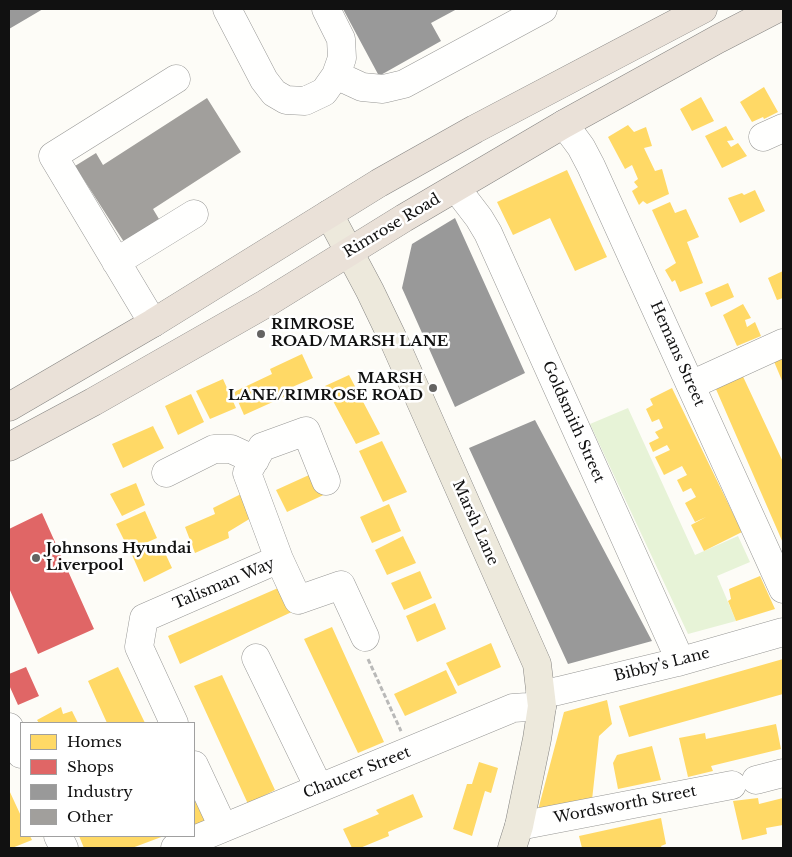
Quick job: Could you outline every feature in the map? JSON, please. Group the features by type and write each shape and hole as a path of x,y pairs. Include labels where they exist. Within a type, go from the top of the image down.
{"highway":[{"path":"9,407 152,323 379,183 475,129 703,9"},
{"name":"Rimrose Road","path":"9,447 216,333 564,124 776,9"}],"main road":[{"name":"Marsh Lane","path":"329,214 350,251 394,341 537,664 541,700 538,739 516,837"}],"street":[{"path":"226,9 264,80 274,93 286,100 305,101 324,92 336,75 342,58 341,39 326,9"},
{"path":"336,75 362,88 383,89 404,84 543,9"},
{"path":"152,323 52,156 176,79"},
{"name":"Hemans Street","path":"564,124 574,136 591,166 783,589"},
{"name":"Goldsmith Street","path":"456,188 488,233 674,648 678,662"},
{"path":"116,262 194,214"},
{"path":"691,386 783,343"},
{"path":"279,559 247,473 262,447 306,431 326,481"},
{"path":"166,473 214,449 231,449 255,460"},
{"name":"Talisman Way","path":"174,722 139,647 144,618 279,559 298,600 341,585 365,637"},
{"name":"Bibby's Lane","path":"541,700 558,691 678,662 783,632"},
{"path":"256,658 319,788"},
{"name":"Chaucer Street","path":"175,848 514,708 541,700"},
{"path":"9,727 20,752"},
{"path":"195,768 223,827"},
{"name":"Wordsworth Street","path":"516,837 783,773"}],"path":[{"path":"365,637 366,655 410,751"}],"green space":[{"path":"628,408 695,555 738,536 750,562 717,576 736,621 688,634 590,424"}],"building: Homes":[{"path":"764,87 778,112 764,119 763,117 752,122 740,102"},
{"path":"701,97 714,121 692,131 680,109"},
{"path":"628,125 634,132 646,127 652,146 644,148 655,171 662,169 669,194 647,204 643,201 639,205 632,191 638,187 634,182 638,179 632,165 625,169 608,137"},
{"path":"726,126 734,140 727,141 731,147 738,143 747,156 722,168 705,136"},
{"path":"567,170 607,257 575,271 550,218 513,235 497,202"},
{"path":"755,190 765,211 740,223 728,198 742,193 744,195"},
{"path":"670,202 675,213 686,209 699,237 687,242 703,283 680,292 675,280 672,282 665,270 676,263 652,210"},
{"path":"783,271 783,298 777,300 768,278"},
{"path":"728,283 734,297 711,307 705,293"},
{"path":"743,304 751,318 745,320 747,327 755,322 761,336 737,346 723,315"},
{"path":"783,347 783,383 770,352"},
{"path":"302,354 313,378 283,391 286,396 244,415 234,392 272,374 270,369"},
{"path":"739,368 783,462 783,543 712,380"},
{"path":"349,375 380,434 356,444 325,386"},
{"path":"223,379 236,408 210,419 196,391"},
{"path":"672,388 742,532 704,551 691,525 706,517 695,522 685,503 696,497 691,488 683,492 677,480 687,475 682,466 664,475 655,457 670,450 667,445 653,452 649,443 659,438 655,432 663,428 659,419 652,422 646,409 653,405 650,399"},
{"path":"191,394 204,422 178,435 165,406"},
{"path":"153,426 164,448 123,468 112,444"},
{"path":"382,441 407,492 383,502 359,451"},
{"path":"320,470 330,492 287,512 276,490"},
{"path":"136,483 145,505 122,516 110,494"},
{"path":"245,492 256,515 228,532 229,538 195,553 185,527 215,514 213,508"},
{"path":"389,504 401,531 372,543 360,517"},
{"path":"145,511 157,538 129,550 116,524"},
{"path":"403,536 416,563 387,575 375,550"},
{"path":"160,542 172,568 144,582 132,555"},
{"path":"420,571 432,598 404,610 391,583"},
{"path":"760,576 775,609 736,621 728,601 731,599 729,589"},
{"path":"285,585 296,610 180,664 168,636"},
{"path":"435,603 446,629 417,642 406,616"},
{"path":"332,627 384,742 358,753 304,639"},
{"path":"491,643 501,667 458,686 446,663"},
{"path":"783,659 783,694 629,737 619,706"},
{"path":"118,667 145,722 107,722 88,681"},
{"path":"446,670 457,693 405,716 394,694"},
{"path":"222,675 275,790 248,804 194,686"},
{"path":"607,700 612,724 599,736 592,800 538,810 564,712"},
{"path":"61,707 63,714 72,711 78,722 38,722 37,720"},
{"path":"776,724 781,749 711,766 713,771 688,777 679,738 705,733 706,739"},
{"path":"652,746 661,780 618,789 613,763 617,755"},
{"path":"479,762 498,768 491,793 485,791 472,836 453,829 467,784 472,784"},
{"path":"9,790 20,814 20,837 30,837 32,840 9,848"},
{"path":"413,794 423,817 388,832 389,836 360,848 352,848 343,829 379,814 376,810"},
{"path":"195,797 205,822 195,827"},
{"path":"758,798 759,804 783,798 783,825 766,828 767,834 742,840 733,801"},
{"path":"661,818 666,844 661,846 662,848 582,848 579,836"},
{"path":"79,837 161,837 132,848 84,848"}],"building: Shops":[{"name":"Johnsons Hyundai Liverpool","path":"42,513 94,629 38,654 9,588 9,529"},
{"path":"26,667 39,696 18,705 9,685 9,674"}],"building: Industry":[{"path":"9,9 43,9 9,29"},
{"path":"343,9 457,9 431,23 441,41 379,76"},
{"path":"455,218 525,373 455,407 402,288 412,244"},
{"path":"535,420 652,641 568,664 469,448"}],"building: Other":[{"path":"207,98 241,152 153,209 159,219 124,242 75,166 96,153 103,165"}],"place":[{"name":"RIMROSE ROAD/MARSH LANE","path":"261,334"},
{"name":"MARSH LANE/RIMROSE ROAD","path":"433,388"},
{"name":"Johnsons Hyundai Liverpool","path":"36,558"}]}
